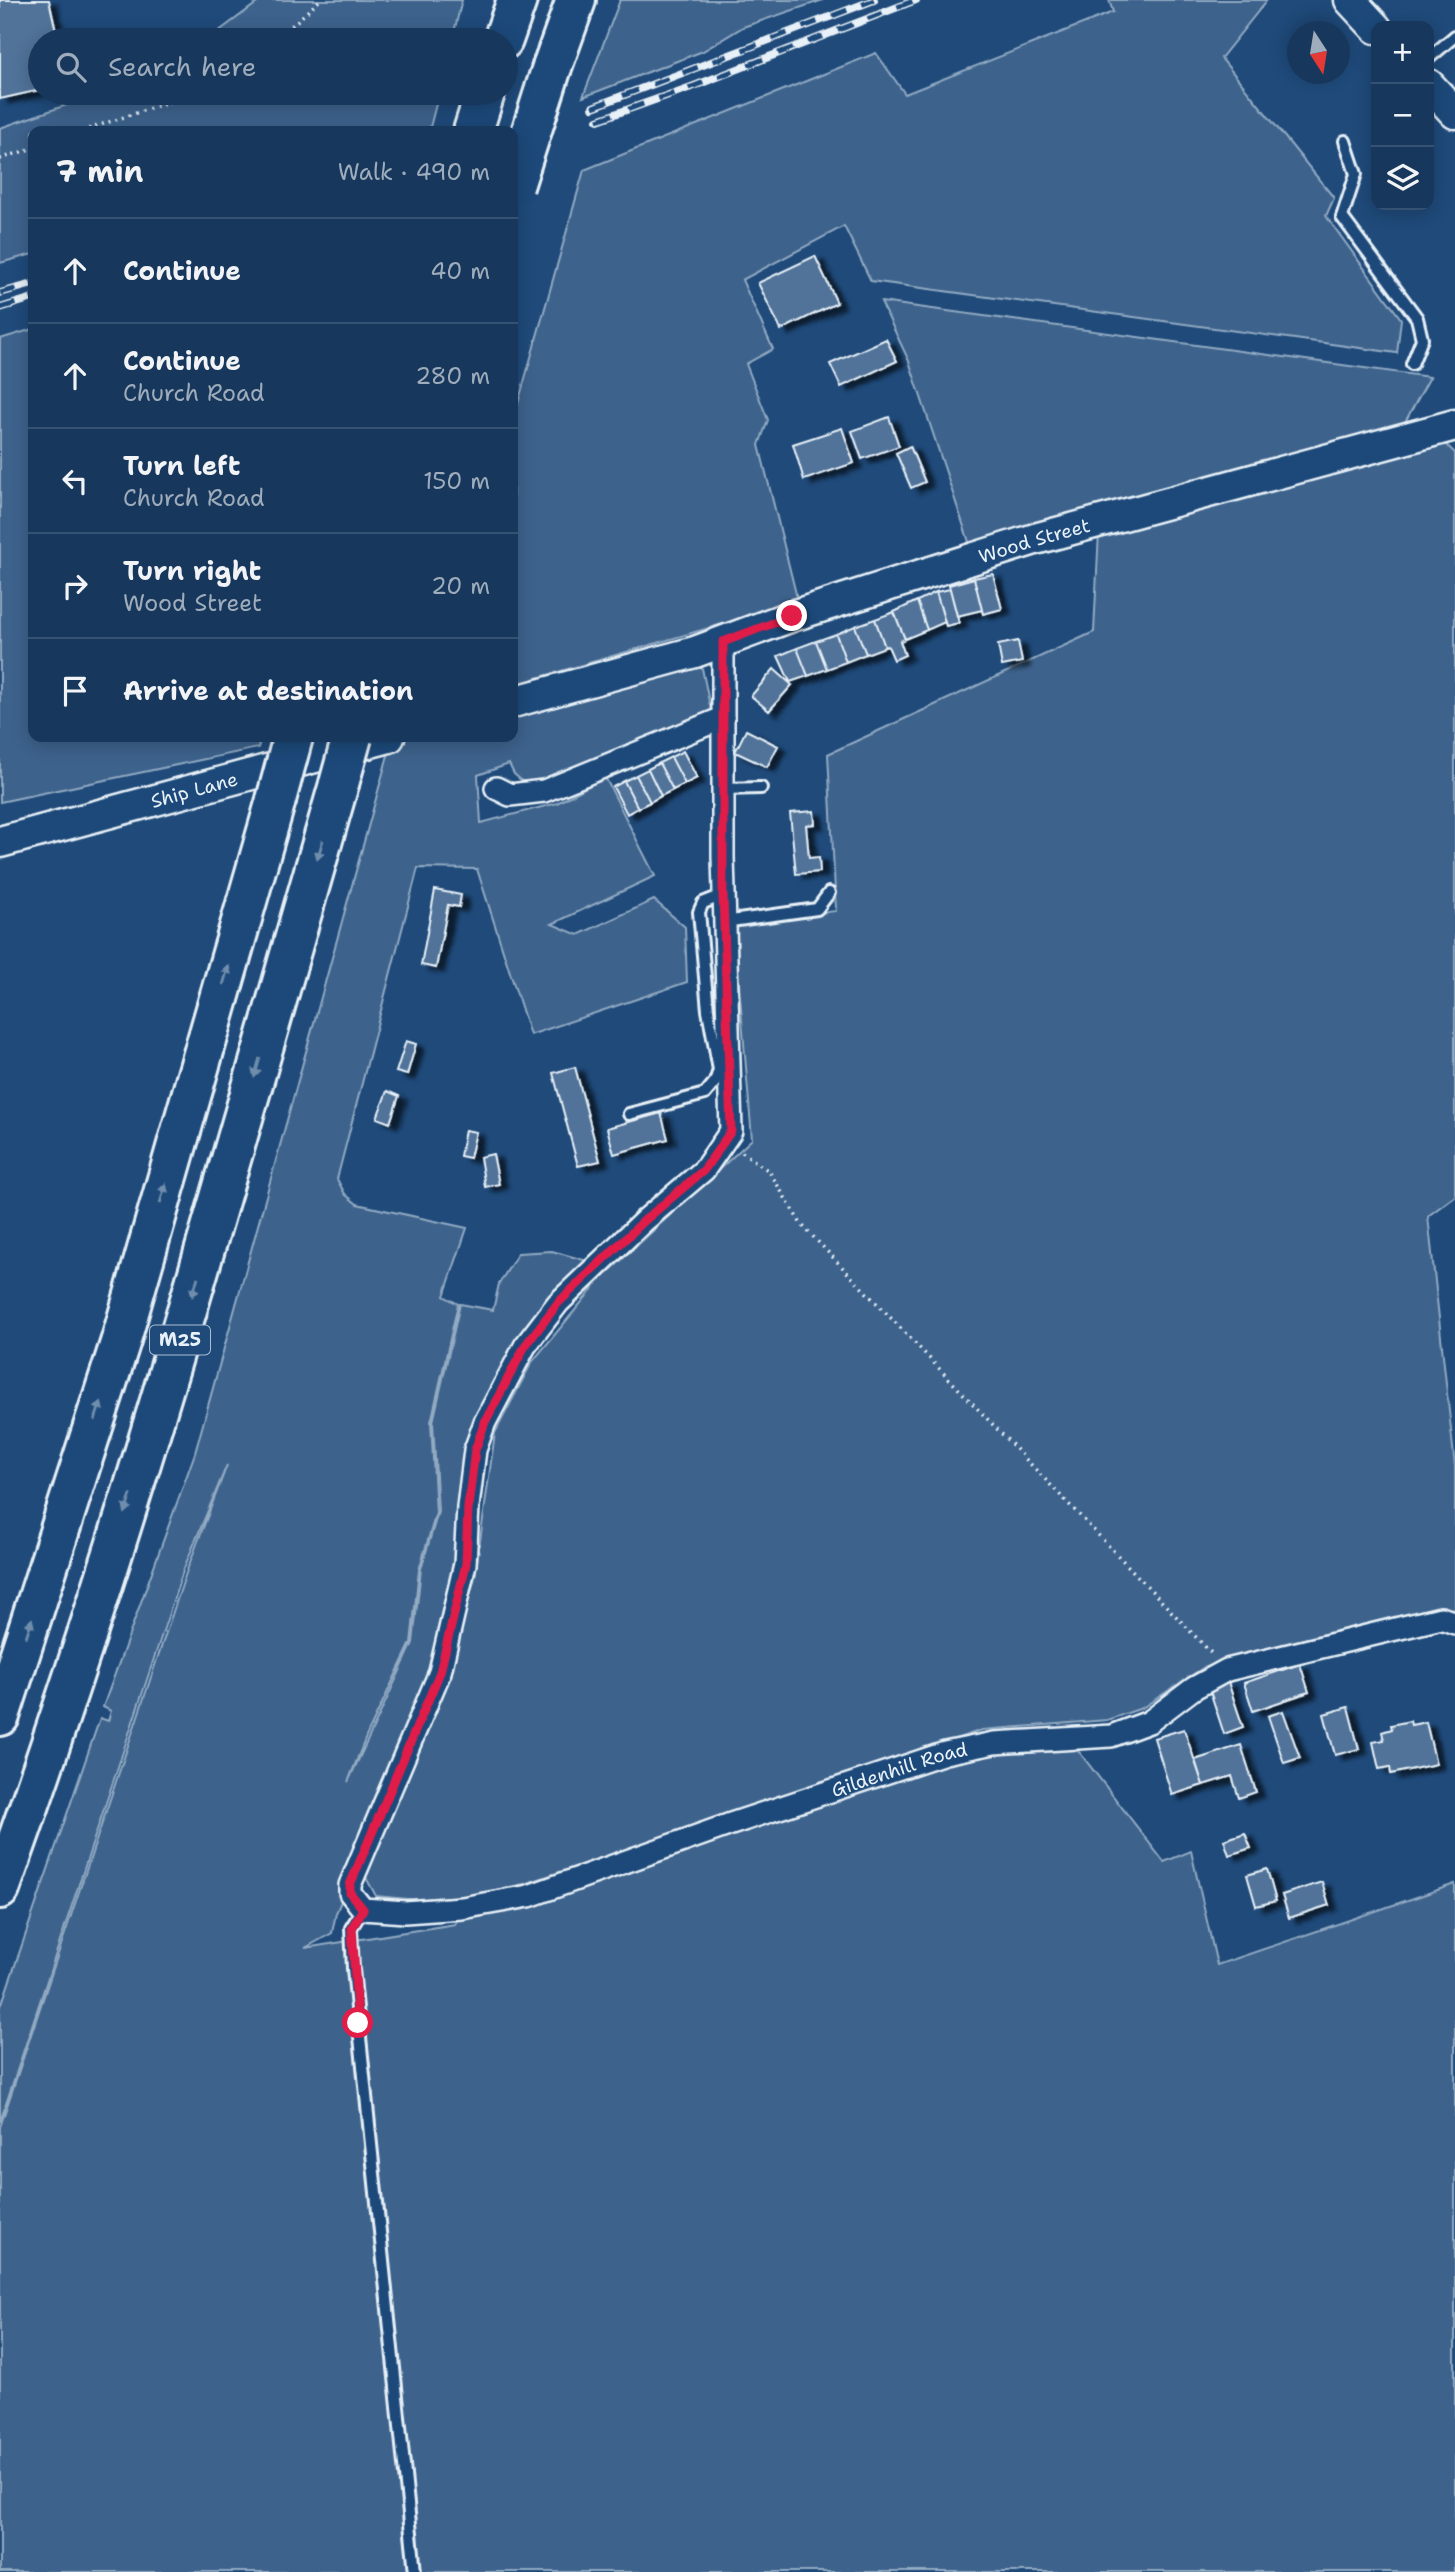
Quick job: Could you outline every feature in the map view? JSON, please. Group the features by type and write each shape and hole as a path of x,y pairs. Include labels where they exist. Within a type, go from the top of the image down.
{"highway":[{"path":"507,28 517,0"},
{"path":"518,172 576,0"},
{"path":"475,126 481,105"},
{"name":"M25","path":"0,1716 121,1340 292,742"},
{"name":"M25","path":"0,1889 91,1620 173,1364 351,742"}],"street":[{"path":"1350,0 1371,23"},
{"path":"1434,90 1455,113"},
{"name":"Wood Street","path":"518,701 695,652 792,616 1035,539 1455,425"},
{"path":"363,1909 350,1893 350,1885 440,1672 466,1564 468,1507 475,1450 485,1422 525,1346 558,1303 645,1220 704,1170 727,1141 731,1131 723,895 723,642"},
{"path":"496,788 510,795 544,791 723,718"},
{"name":"Ship Lane","path":"0,842 370,742"},
{"name":"Gildenhill Road","path":"363,1909 405,1912 462,1909 529,1896 707,1832 944,1753 994,1743 1111,1736 1149,1722 1194,1688 1227,1670 1441,1618 1455,1623"}],"lane":[{"path":"1434,54 1455,36"},
{"path":"1345,141 1356,174 1342,217 1417,318 1422,339 1412,364"},
{"path":"723,789 761,788"},
{"path":"724,922 817,909 829,893"},
{"path":"629,1114 705,1094 715,1082 719,1070 708,1010 699,912 703,903 723,895"},
{"path":"363,1909 352,1928 352,1969 415,2572"}],"path":[{"path":"289,28 320,0"},
{"path":"97,126 160,105"},
{"path":"0,159 28,150"},
{"path":"727,1141 769,1171 801,1224 1227,1670"}],"shaded area":[{"path":"261,0 462,0 455,28 223,28"},
{"path":"620,0 823,0 743,27 703,51 583,97"},
{"path":"1109,0 1267,0 1221,58 1334,198 1326,216 1401,319 1397,353 871,281 844,226 742,280 773,349 746,364 768,420 759,445 798,602 518,684 518,403 584,170 876,53 905,94 1113,12"},
{"path":"66,105 436,105 430,126 28,126 28,255 0,263 0,128"},
{"path":"881,302 1430,377 1405,422 970,545 909,361"},
{"path":"28,331 28,742 260,742 258,748 0,802 0,339"},
{"path":"1442,441 1455,453 1455,1196 1428,1216 1455,1467 1455,1608 1203,1668 1142,1708 1107,1720 982,1730 524,1884 439,1902 376,1896 364,1874 436,1713 475,1577 495,1433 532,1362 600,1280 752,1139 734,924 836,911 828,754 1094,632 1099,531"},
{"path":"683,666 702,668 712,716 528,786 514,774 509,764 478,775 481,823 557,803 605,777 655,876 552,924 578,935 654,900 685,927 687,982 530,1035 477,869 418,868 337,1179 345,1194 357,1204 467,1228 444,1296 458,1304 431,1422 436,1513 419,1570 411,1643 366,1737 348,1782 413,1643 421,1569 438,1512 433,1422 460,1304 493,1310 499,1284 518,1253 552,1251 598,1264 556,1303 483,1421 439,1672 336,1913 332,1933 305,1948 455,1924 461,1911 946,1755 1063,1742 1080,1753 1164,1862 1191,1851 1217,1965 1455,1884 1455,2572 0,2572 0,2127 187,1570 227,1465 184,1568 0,2122 0,2009 100,1718 108,1721 111,1711 103,1707 195,1453 392,742 518,742 518,707"}],"building":[{"path":"0,0 49,0 55,28 28,28 28,93 0,99"},
{"path":"815,256 837,303 781,330 758,283"},
{"path":"886,339 897,361 841,387 830,364"},
{"path":"889,417 899,446 862,459 852,431"},
{"path":"842,428 854,463 804,480 793,444"},
{"path":"910,446 925,482 911,488 896,453"},
{"path":"993,574 1002,609 983,614 974,578"},
{"path":"974,578 982,610 957,616 949,585"},
{"path":"950,589 959,623 946,626 936,592"},
{"path":"936,592 945,622 927,630 917,601"},
{"path":"917,601 927,630 905,639 894,612"},
{"path":"894,612 905,639 900,641 905,655 894,660 888,646 885,647 875,619"},
{"path":"875,619 885,647 866,654 855,626"},
{"path":"855,626 866,654 846,662 836,634"},
{"path":"836,634 846,662 827,669 816,641"},
{"path":"816,641 827,669 808,676 797,648"},
{"path":"1018,641 1022,662 1002,666 998,645"},
{"path":"797,648 808,676 790,682 778,656"},
{"path":"774,669 792,685 769,711 751,696"},
{"path":"746,730 778,746 767,767 735,752"},
{"path":"683,751 697,778 685,784 671,757"},
{"path":"671,757 685,784 673,790 659,763"},
{"path":"659,763 673,790 661,796 648,769"},
{"path":"648,769 661,796 650,802 636,775"},
{"path":"636,775 650,802 638,808 624,781"},
{"path":"624,781 638,808 627,814 613,787"},
{"path":"814,811 815,824 806,825 809,858 819,857 820,872 796,874 790,813"},
{"path":"435,890 461,895 459,907 448,905 436,968 421,965"},
{"path":"406,1041 416,1044 407,1075 396,1072"},
{"path":"575,1067 600,1161 578,1166 553,1073"},
{"path":"387,1091 399,1096 390,1123 377,1118"},
{"path":"661,1113 668,1139 614,1154 607,1128"},
{"path":"465,1130 476,1132 470,1158 460,1156"},
{"path":"493,1154 499,1184 485,1187 480,1157"},
{"path":"1300,1664 1309,1692 1253,1711 1244,1683"},
{"path":"1228,1682 1243,1727 1224,1734 1209,1688"},
{"path":"1348,1707 1359,1749 1335,1755 1324,1714"},
{"path":"1283,1711 1300,1758 1284,1763 1268,1716"},
{"path":"1410,1721 1411,1725 1426,1722 1436,1764 1391,1774 1390,1767 1379,1769 1373,1742 1384,1740 1382,1732 1392,1729 1391,1725"},
{"path":"1184,1729 1203,1785 1172,1795 1154,1738"},
{"path":"1241,1745 1256,1792 1239,1798 1232,1776 1203,1785 1195,1760"},
{"path":"1245,1833 1251,1848 1229,1855 1224,1840"},
{"path":"1267,1869 1276,1901 1256,1906 1247,1875"},
{"path":"1322,1882 1329,1905 1289,1918 1282,1895"}],"railway":[{"path":"593,107 874,0"},
{"path":"598,120 916,0"},
{"path":"0,293 28,285"},
{"path":"0,308 28,300"}],"route":[{"path":"358,2023 352,1969 352,1928 363,1909 350,1893 350,1885 440,1672 466,1564 468,1507 475,1450 485,1422 525,1346 558,1303 645,1220 704,1170 727,1141 731,1131 724,969 723,642 792,616"}]}
